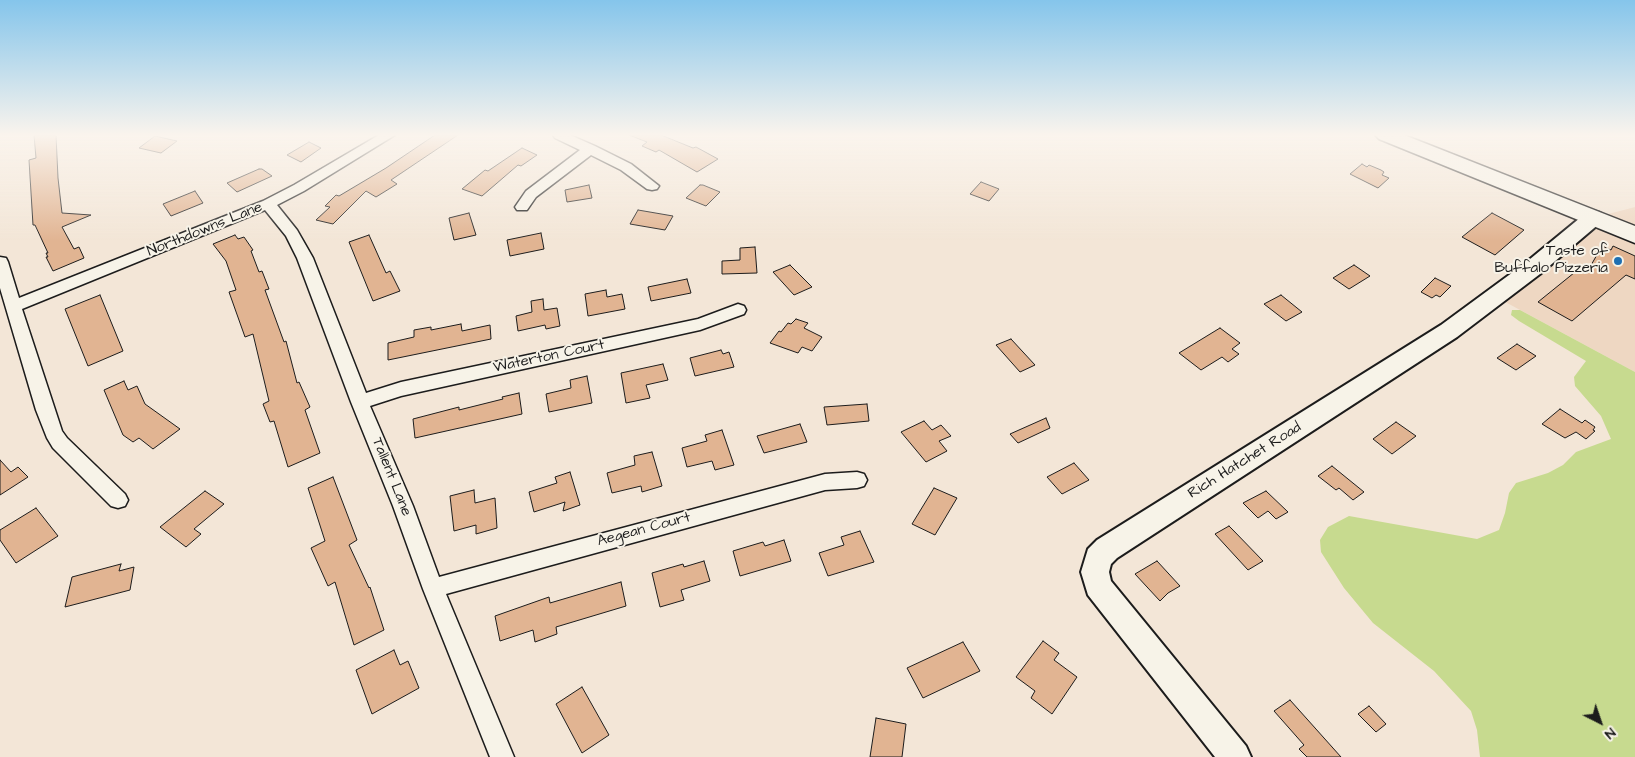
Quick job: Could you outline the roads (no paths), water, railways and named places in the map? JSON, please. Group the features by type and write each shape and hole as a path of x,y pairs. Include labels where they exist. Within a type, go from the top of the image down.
{"main road":[{"path":"1474,170 1635,235"}],"street":[{"name":"Northdowns Lane","path":"14,306 268,204 329,170"},
{"path":"522,207 531,194 563,170"},
{"path":"630,170 652,186"},
{"name":"Tallent Lane","path":"268,204 292,234 305,258 360,402 403,506 433,589 502,757"},
{"name":"Rich Hatchet Road","path":"1235,757 1098,586 1094,572 1098,558 1107,549 1449,331 1532,269 1593,218"},
{"path":"0,262 45,410 54,433 60,443 118,500"},
{"name":"Waterton Court","path":"360,402 401,389 700,324 738,310"},
{"name":"Aegean Court","path":"433,589 452,582 825,482 856,480"}],"place":[{"name":"Taste of Buffalo Pizzeria","path":"1618,261"}]}
